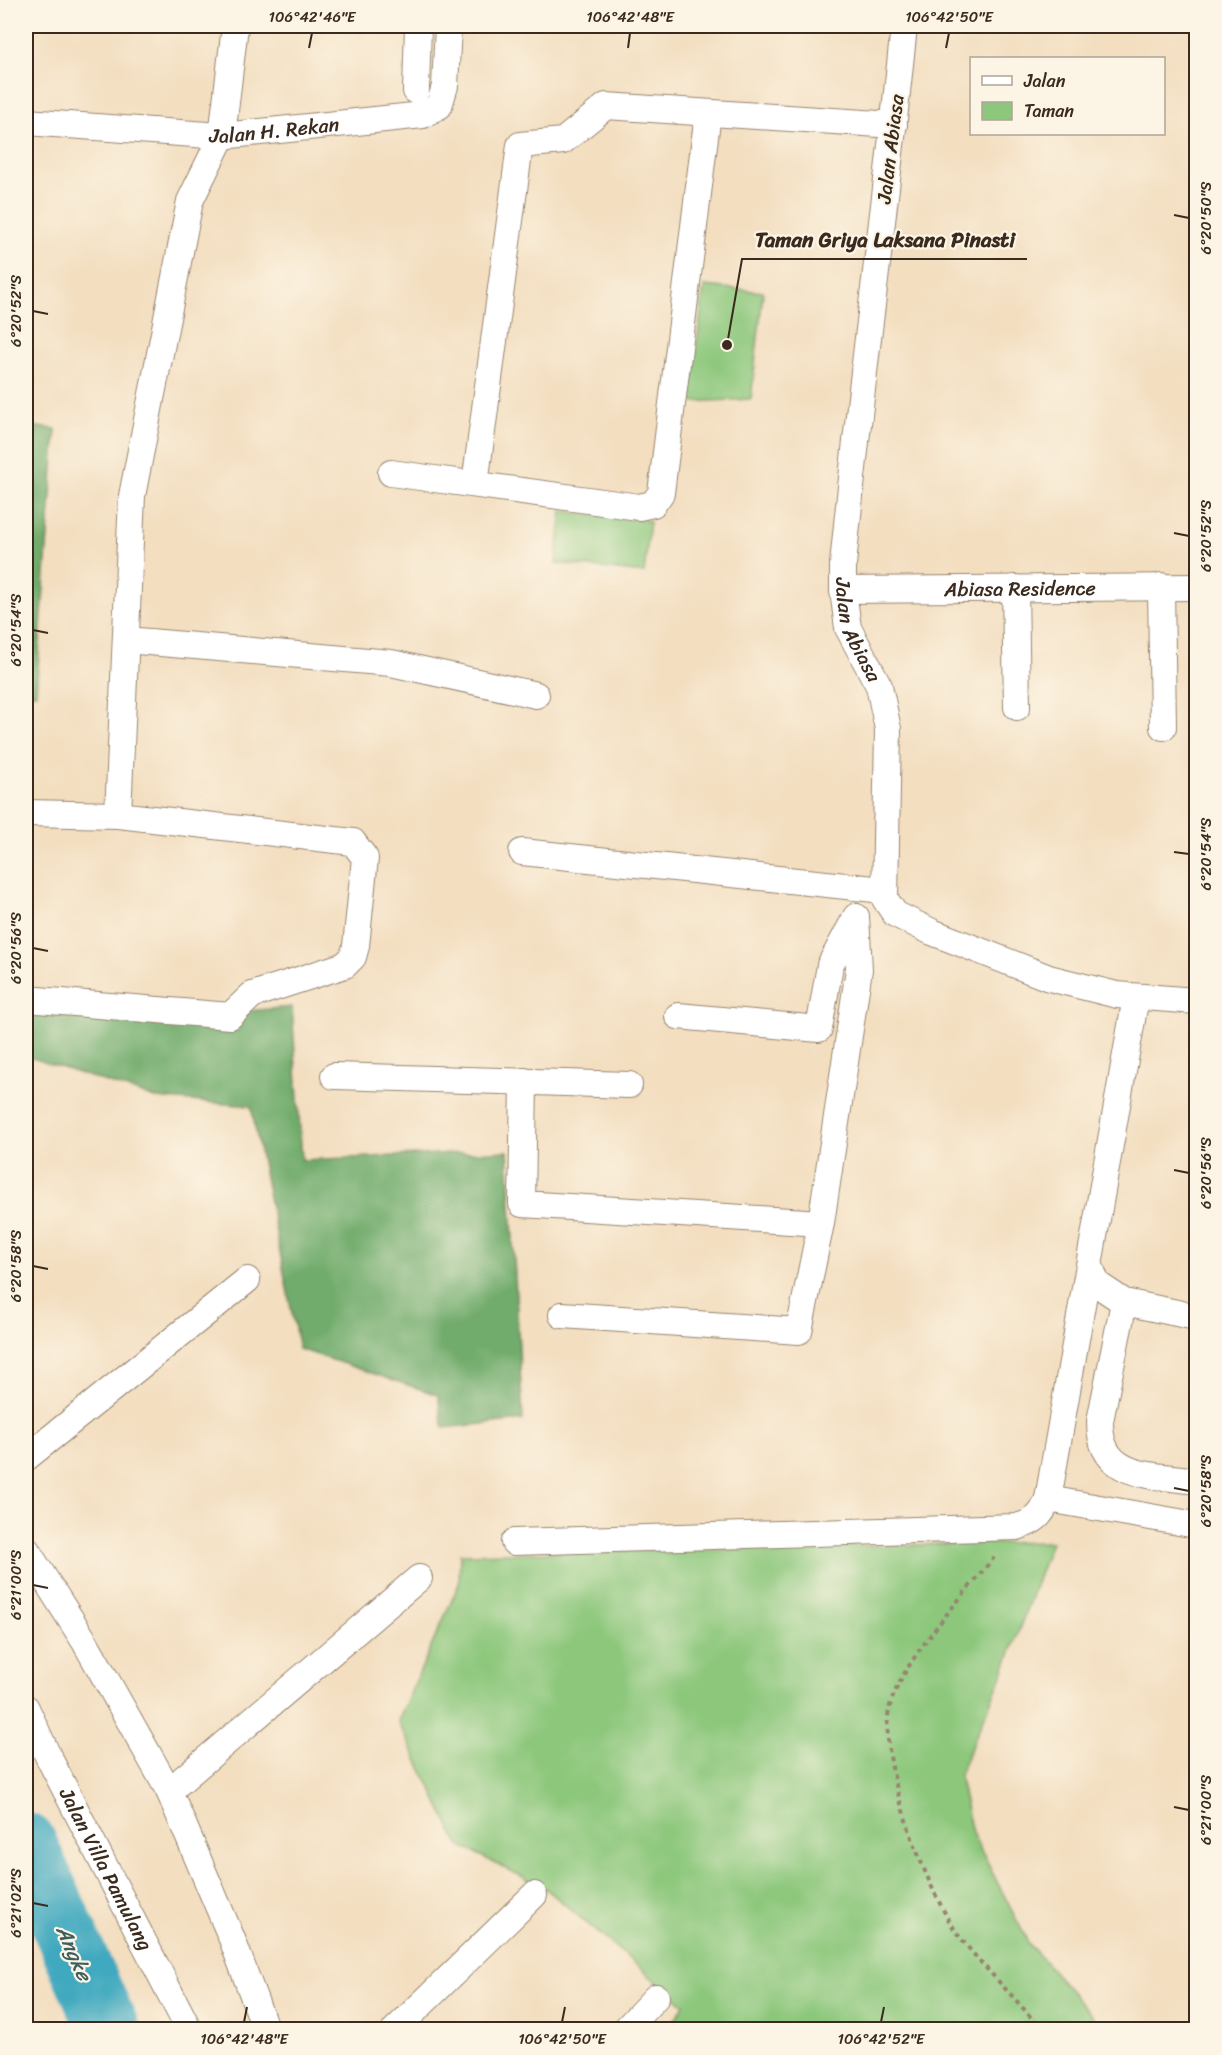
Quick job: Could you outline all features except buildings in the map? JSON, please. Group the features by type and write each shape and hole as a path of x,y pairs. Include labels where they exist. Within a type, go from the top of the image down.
{"street":[{"path":"118,815 132,496 190,201 222,136 235,26"},
{"path":"416,91 418,26"},
{"name":"Jalan H. Rekan","path":"26,122 222,136 423,115 439,106 445,86 448,26"},
{"name":"Jalan Abiasa","path":"904,26 894,125 861,380 843,590 848,627 869,663 885,708 888,729 884,890 889,908 895,914 933,932 1049,978 1136,998 1197,1001"},
{"path":"475,484 520,145 563,141 606,106 894,125"},
{"path":"390,473 639,507 653,504 661,493 708,113"},
{"path":"1161,586 1163,727"},
{"name":"Abiasa Residence","path":"843,590 1197,587"},
{"path":"1015,588 1017,707"},
{"path":"126,640 391,663 536,695"},
{"path":"26,813 118,815 353,842 366,858 356,946 352,957 345,965 252,995 230,1016 26,999"},
{"path":"522,852 884,890"},
{"path":"678,1016 819,1029 830,965 856,917 884,890"},
{"path":"562,1315 799,1331 821,1223 859,969 856,917"},
{"path":"514,1542 1017,1527 1033,1522 1044,1511 1048,1499 1136,998"},
{"path":"334,1076 629,1085"},
{"path":"524,1081 522,1204 821,1223"},
{"path":"1090,1266 1097,1284 1124,1302 1197,1317"},
{"path":"26,1458 247,1280"},
{"path":"1124,1302 1100,1421 1100,1438 1106,1456 1121,1468 1197,1481"},
{"path":"1048,1499 1197,1525"},
{"path":"26,1550 85,1642 169,1791 232,1939 266,2030"},
{"path":"169,1791 419,1578"},
{"name":"Jalan Villa Pamulang","path":"26,1708 48,1756 189,2030"},
{"path":"395,2030 534,1895"},
{"path":"625,2030 656,1996"}],"path":[{"path":"1017,1527 907,1668 889,1710 888,1747 909,1827 933,1889 961,1940 1041,2030"}],"green space":[{"path":"704,286 763,292 751,399 690,402"},
{"path":"26,426 56,429 36,693 26,693"},
{"path":"562,511 650,521 644,573 556,563"},
{"path":"26,1002 165,1018 292,1007 302,1160 508,1151 523,1420 443,1428 438,1395 299,1349 251,1106 155,1098 26,1056"},
{"path":"1051,1542 1002,1676 959,1775 972,1833 1029,1944 1104,2029 669,2029 684,2005 545,1888 459,1845 398,1721 459,1584 460,1554"}],"waterway":[{"name":"Angke","path":"26,1844 109,2030"}],"place":[{"name":"Taman Griya Laksana Pinasti","path":"727,345"}]}
